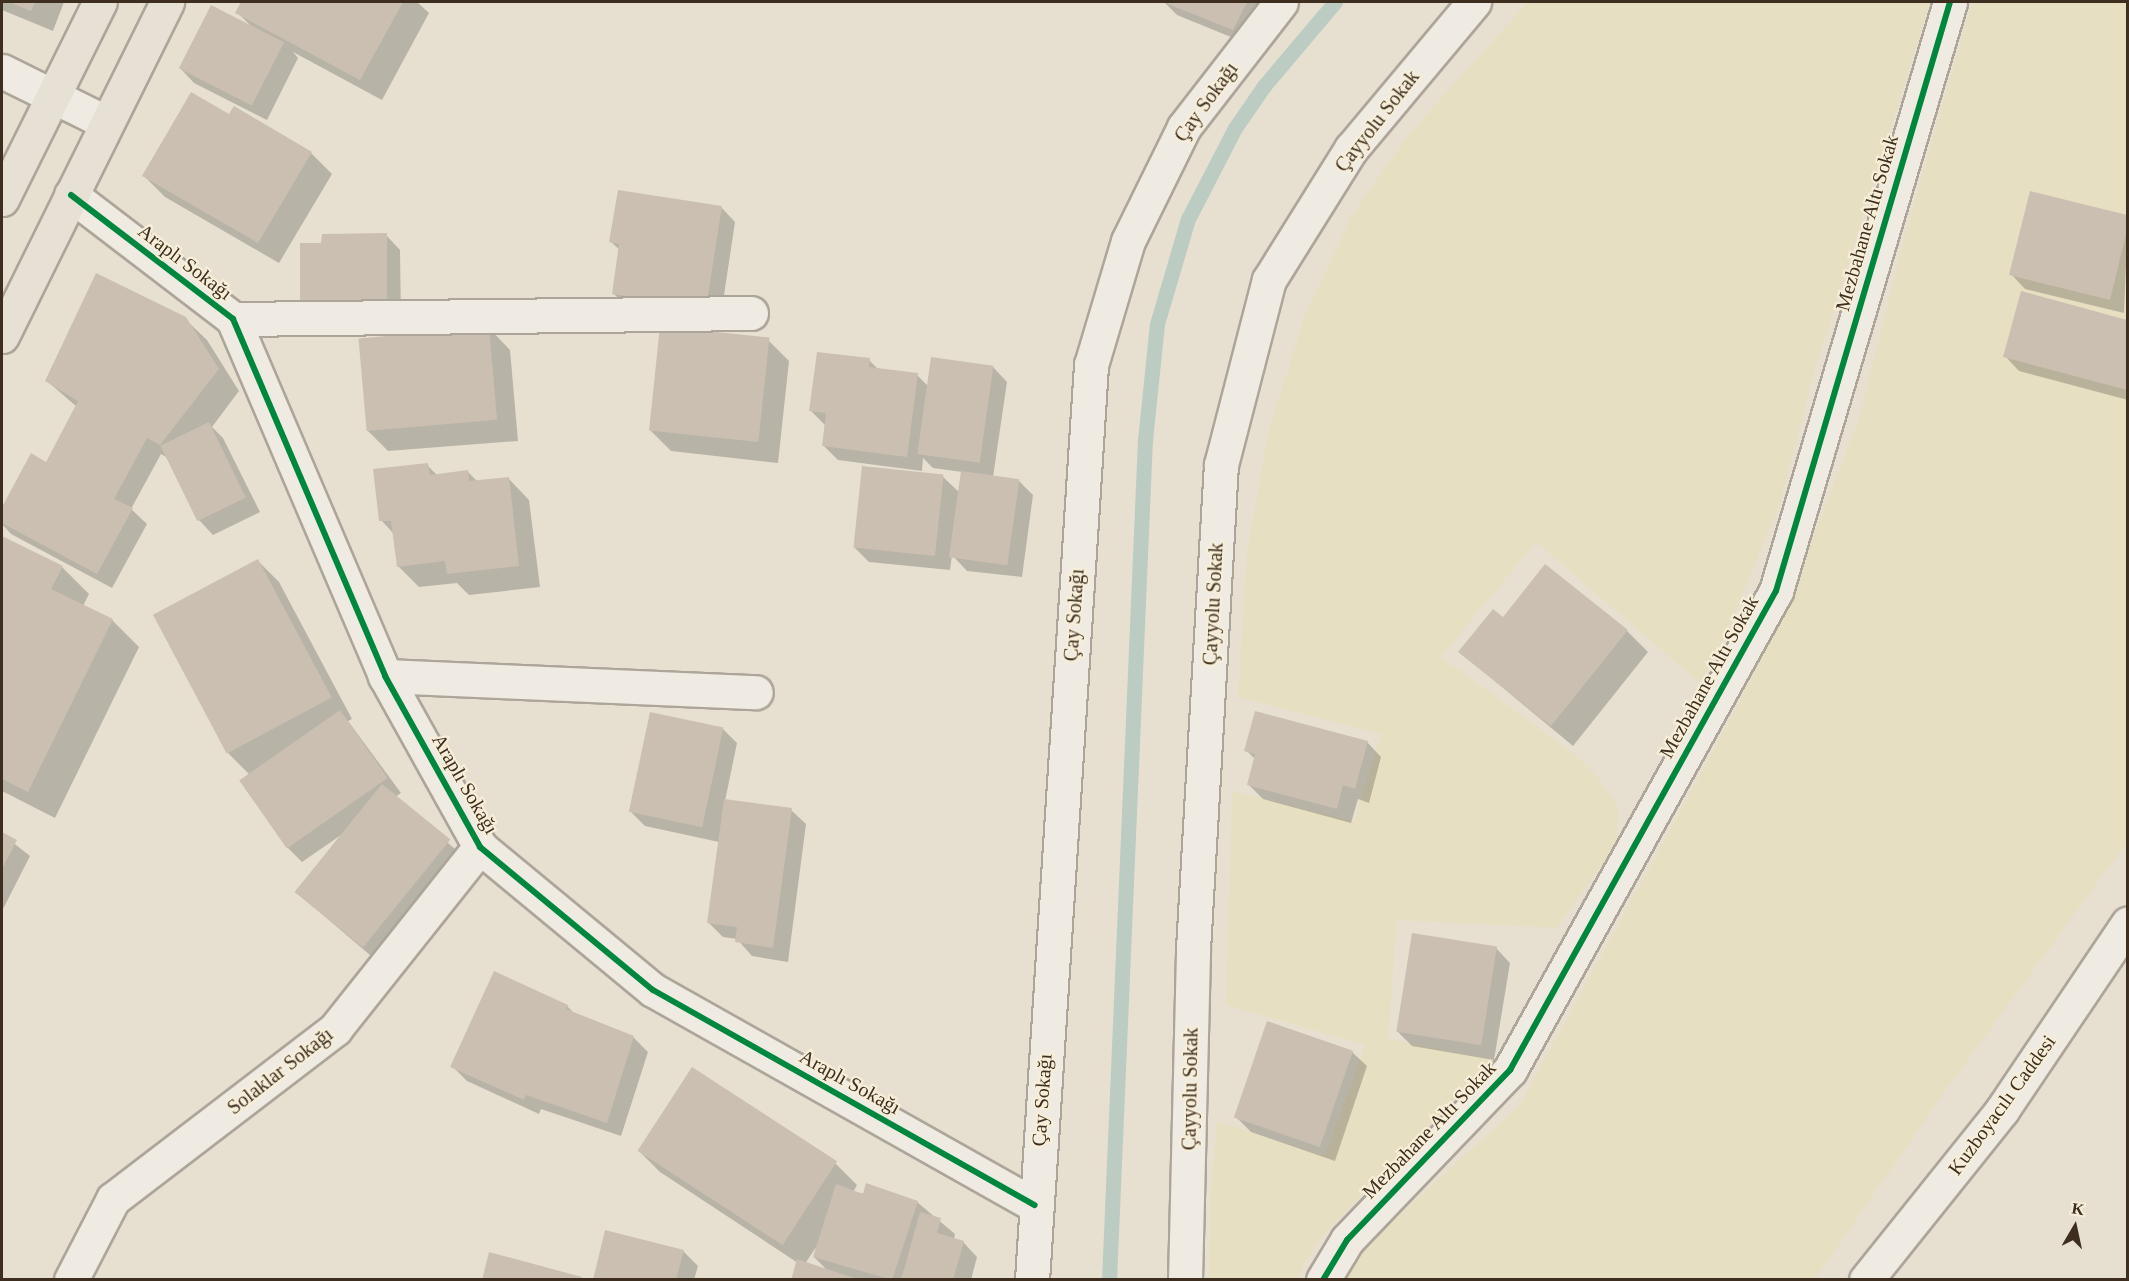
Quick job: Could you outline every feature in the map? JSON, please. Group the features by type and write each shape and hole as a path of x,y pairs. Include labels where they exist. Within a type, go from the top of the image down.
{"main road":[{"path":"2,199 100,2"},
{"path":"2,336 105,122 167,2"}],"street":[{"name":"Çay Sokağı","path":"1032,1280 1090,365 1128,241 1184,127 1281,2"},
{"name":"Çayyolu Sokak","path":"1185,1280 1193,949 1221,465 1269,280 1350,149 1474,2"},
{"name":"Mezbahane Altı Sokak","path":"1323,1280 1347,1240 1510,1070 1776,591 1950,2"},
{"path":"2,71 51,98 105,122"},
{"name":"Araplı Sokağı","path":"71,195 233,319 385,676 480,847 653,990 1035,1205"},
{"path":"233,319 751,313"},
{"path":"385,676 756,692"},
{"name":"Solaklar Sokağı","path":"70,1280 113,1200 335,1029 480,847"},
{"name":"Kuzboyacılı Caddesi","path":"1866,1280 2002,1110 2127,923"}],"shaded area":[{"path":"1528,2 1930,2 1812,380 1779,506 1728,630 1700,683 1536,542 1441,657 1573,753 1595,774 1619,808 1616,845 1557,928 1397,920 1388,1039 1494,1060 1330,1227 1304,1263 1298,1279 1209,1279 1211,1191 1217,1121 1325,1156 1365,1045 1226,1005 1232,791 1354,821 1381,734 1238,697 1247,553 1269,428 1306,313 1351,217 1408,135"},
{"path":"1972,2 2127,2 2127,842 1948,1087 1815,1279 1346,1280 1363,1248 1519,1106 1736,709 1799,575 1860,416 1903,243"}],"building":[{"path":"9,2 35,2 31,11"},
{"path":"241,2 403,2 360,80 235,13"},
{"path":"1163,2 1247,2 1233,30"},
{"path":"211,5 284,42 252,105 179,68"},
{"path":"191,92 229,114 234,106 312,152 258,243 142,176"},
{"path":"618,190 722,206 706,308 612,294 619,244 609,242"},
{"path":"2030,191 2127,215 2127,230 2110,300 2009,275"},
{"path":"387,233 387,306 300,306 300,243 321,243 322,234"},
{"path":"96,273 186,317 219,369 160,445 147,438 114,499 133,508 97,574 2,523 2,507 31,453 46,462 78,401 45,381"},
{"path":"2021,291 2127,320 2127,390 2003,357"},
{"path":"660,326 769,337 758,442 649,430"},
{"path":"489,327 497,420 367,431 358,338"},
{"path":"817,352 870,358 869,367 918,373 907,457 822,446 826,413 809,411"},
{"path":"931,357 993,366 980,463 917,454"},
{"path":"209,422 246,497 197,521 160,446"},
{"path":"428,463 430,475 468,470 469,481 509,477 519,566 447,574 445,561 397,567 391,521 379,521 373,469"},
{"path":"862,466 944,475 935,556 853,548"},
{"path":"961,471 1019,479 1007,565 949,557"},
{"path":"2,536 63,566 51,589 113,619 28,792 2,779"},
{"path":"258,559 332,698 227,753 153,615"},
{"path":"1545,564 1628,630 1551,726 1458,652 1493,609 1503,617"},
{"path":"340,710 388,778 287,849 239,781"},
{"path":"1255,711 1368,741 1355,789 1343,785 1337,809 1247,785 1255,754 1244,751"},
{"path":"650,712 723,728 702,827 629,812"},
{"path":"382,784 450,839 363,947 295,892"},
{"path":"724,799 792,808 773,948 735,942 737,927 707,923"},
{"path":"2,832 17,840 2,869"},
{"path":"1412,933 1497,946 1481,1045 1396,1032"},
{"path":"494,971 568,1005 566,1009 634,1036 607,1123 526,1095 524,1100 450,1067"},
{"path":"1267,1021 1353,1051 1320,1147 1234,1117"},
{"path":"692,1067 837,1161 783,1245 638,1151"},
{"path":"866,1183 918,1201 892,1280 813,1257 836,1184 863,1194"},
{"path":"920,1212 941,1218 937,1233 964,1241 953,1280 901,1280"},
{"path":"605,1230 684,1250 676,1280 593,1280"},
{"path":"489,1252 582,1277 581,1280 482,1280"},
{"path":"797,1259 857,1279 857,1280 791,1280"}],"waterway":[{"path":"1109,1280 1145,440 1157,324 1188,219 1235,128 1264,86 1335,2"}],"cycle path":[{"path":"1323,1280 1347,1240 1510,1070 1776,591 1950,2"},
{"path":"71,195 233,319 385,676 480,847 653,990 1035,1205"}]}
